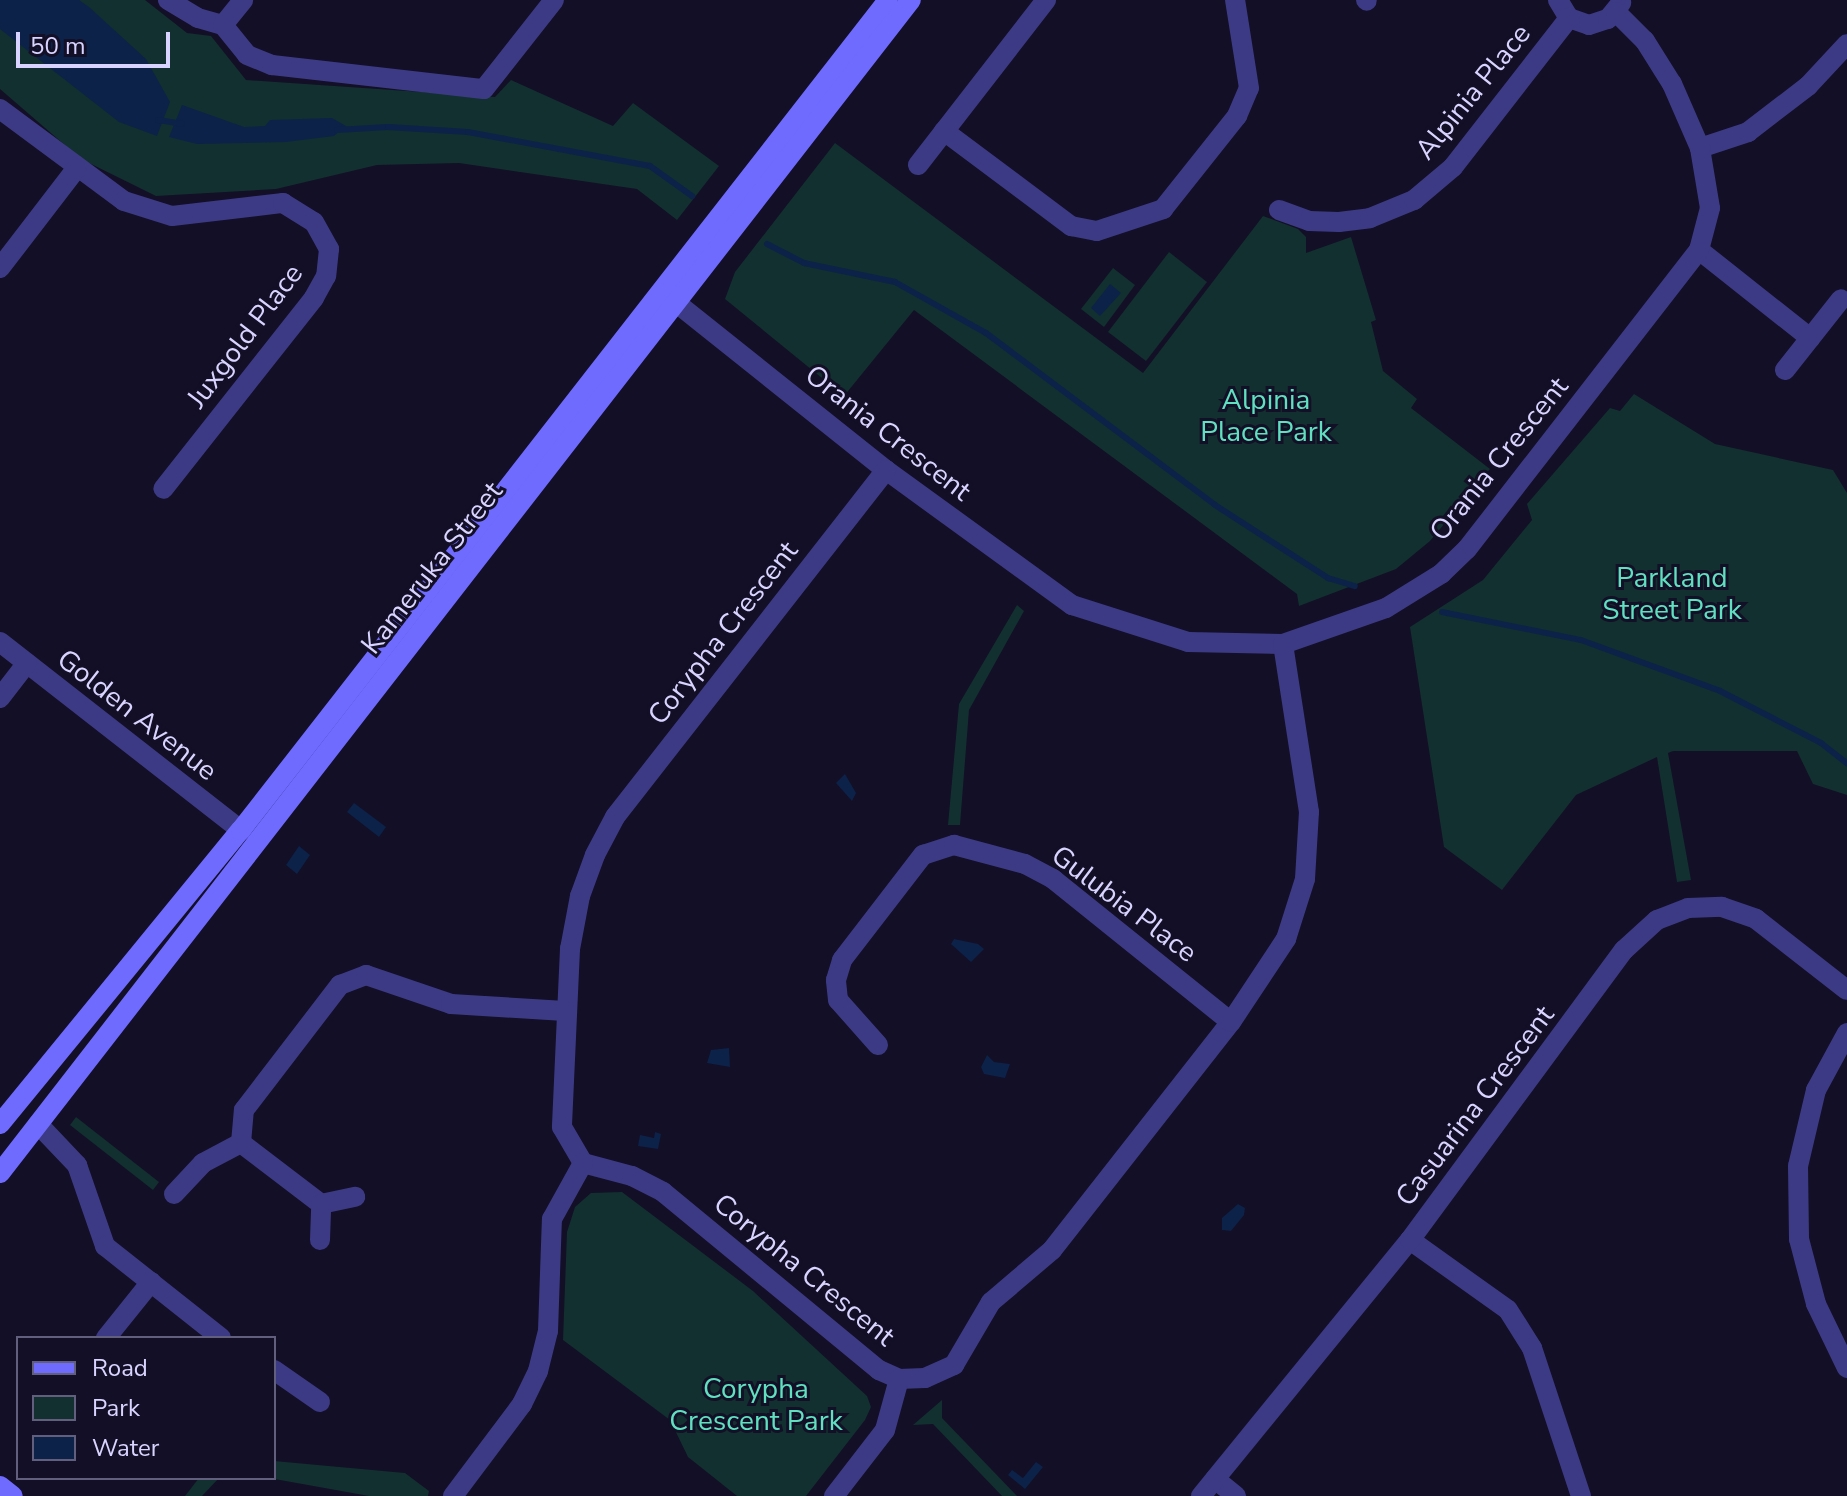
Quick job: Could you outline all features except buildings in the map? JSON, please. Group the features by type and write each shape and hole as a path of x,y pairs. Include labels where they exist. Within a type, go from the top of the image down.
{"street":[{"path":"168,0 198,18 223,25 247,55 272,65 484,89 554,0"},
{"path":"223,25 243,0"},
{"name":"Kameruka Street","path":"0,1173 669,296 888,0"},
{"name":"Kameruka Street","path":"0,1124 911,0"},
{"path":"918,165 1046,0"},
{"path":"944,131 1071,226 1097,231 1163,209 1237,116 1249,88 1235,0"},
{"path":"1558,0 1569,18 1589,25 1619,6"},
{"name":"Orania Crescent","path":"669,296 886,470 1072,605 1188,642 1283,644 1386,608 1441,574 1467,549 1699,250 1710,208 1700,148 1672,84 1619,6"},
{"name":"Alpinia Place","path":"1279,210 1309,221 1339,222 1370,218 1414,200 1453,167 1569,18"},
{"path":"1700,148 1748,132 1808,86 1847,44"},
{"name":"Juxgold Place","path":"0,109 76,169 124,201 172,216 283,203 314,222 329,249 326,276 314,298 163,489"},
{"path":"0,268 76,169"},
{"path":"1699,250 1810,338"},
{"path":"1785,370 1841,299"},
{"name":"Corypha Crescent","path":"886,470 615,817 580,896 565,1011 562,1127 583,1163 632,1176 663,1192 871,1363 899,1379 925,1378 954,1365 991,1302 1052,1250 1231,1022 1286,939 1305,879 1309,812 1283,644"},
{"name":"Golden Avenue","path":"0,642 241,830"},
{"path":"0,698 27,663"},
{"name":"Gulubia Place","path":"878,1045 838,1000 836,980 842,960 923,855 954,845 1025,864 1053,879 1231,1022"},
{"name":"Casuarina Crescent","path":"1201,1496 1410,1240 1624,950 1657,920 1688,908 1722,907 1756,919 1847,990"},
{"path":"241,1143 244,1110 340,985 366,975 451,1004 565,1011"},
{"path":"1847,1033 1816,1090 1798,1166 1799,1239 1816,1304 1847,1368"},
{"path":"15,1105 77,1165 105,1246 212,1336"},
{"path":"174,1194 203,1163 241,1143"},
{"path":"241,1143 321,1204 355,1197"},
{"path":"453,1496 522,1404 538,1371 548,1331 552,1219 583,1163"},
{"path":"320,1240 321,1204"},
{"path":"1410,1240 1508,1310 1532,1348 1581,1496"},
{"path":"108,1336 151,1282"},
{"path":"276,1371 320,1402"},
{"path":"834,1496 885,1430 899,1379"},
{"path":"1215,1479 1236,1496"},
{"path":"0,1486 13,1496"}],"green space":[{"path":"0,0 145,0 187,33 211,36 246,80 495,97 511,80 613,126 633,103 719,166 677,220 637,189 459,163 377,165 276,189 156,196 81,159 0,89"},
{"name":"Alpinia Place Park","path":"835,143 1143,373 1263,216 1298,229 1306,237 1306,253 1351,237 1376,320 1371,322 1383,371 1417,399 1411,408 1490,469 1430,541 1396,569 1299,606 1297,594 914,310 844,396 725,299 735,272"},
{"path":"1169,252 1207,282 1146,361 1108,332"},
{"path":"1113,268 1135,285 1104,327 1081,309"},
{"name":"Parkland Street Park","path":"1634,394 1715,444 1833,470 1847,493 1847,795 1813,784 1797,751 1673,751 1668,753 1691,880 1677,882 1657,757 1576,795 1502,890 1444,847 1410,627 1483,580 1532,520 1527,504 1610,408 1620,411"},
{"path":"1017,605 1024,611 969,710 960,825 948,825 959,704"},
{"path":"76,1117 159,1182 153,1190 70,1125"},
{"name":"Corypha Crescent Park","path":"622,1192 753,1291 867,1396 871,1407 865,1420 806,1496 737,1496 688,1457 670,1420 563,1340 567,1232 575,1207 591,1193"},
{"path":"942,1400 942,1418 1017,1496 1002,1496 933,1424 913,1425"},
{"path":"276,1461 405,1473 429,1491 428,1496 369,1496 276,1479"},
{"path":"197,1480 217,1480 202,1496 185,1496"}],"water":[{"path":"0,0 79,0 89,7 146,59 170,102 157,136 119,122 0,29"},
{"path":"182,105 244,127 265,126 270,120 332,118 346,126 334,136 286,142 197,144 169,137"},
{"path":"1110,284 1121,293 1100,316 1091,308"},
{"path":"845,774 856,793 852,801 836,783"},
{"path":"354,803 386,827 379,837 347,812"},
{"path":"299,846 310,855 297,874 286,865"},
{"path":"954,939 978,944 984,949 971,962 951,944"},
{"path":"729,1048 730,1067 707,1063 711,1050"},
{"path":"987,1055 994,1062 1010,1064 1005,1078 984,1074 981,1067"},
{"path":"655,1132 661,1134 658,1149 638,1146 640,1135 654,1138"},
{"path":"1238,1204 1245,1208 1244,1215 1231,1231 1222,1230 1222,1218"},
{"path":"1036,1462 1043,1467 1025,1489 1008,1475 1012,1470 1023,1478"}],"waterway":[{"path":"158,120 182,124"},
{"path":"337,130 388,127 468,132 650,166 692,196"},
{"path":"767,244 804,263 895,282 986,333 1215,505 1328,578 1355,586"},
{"path":"1442,612 1581,640 1720,691 1821,743 1847,763"}]}
